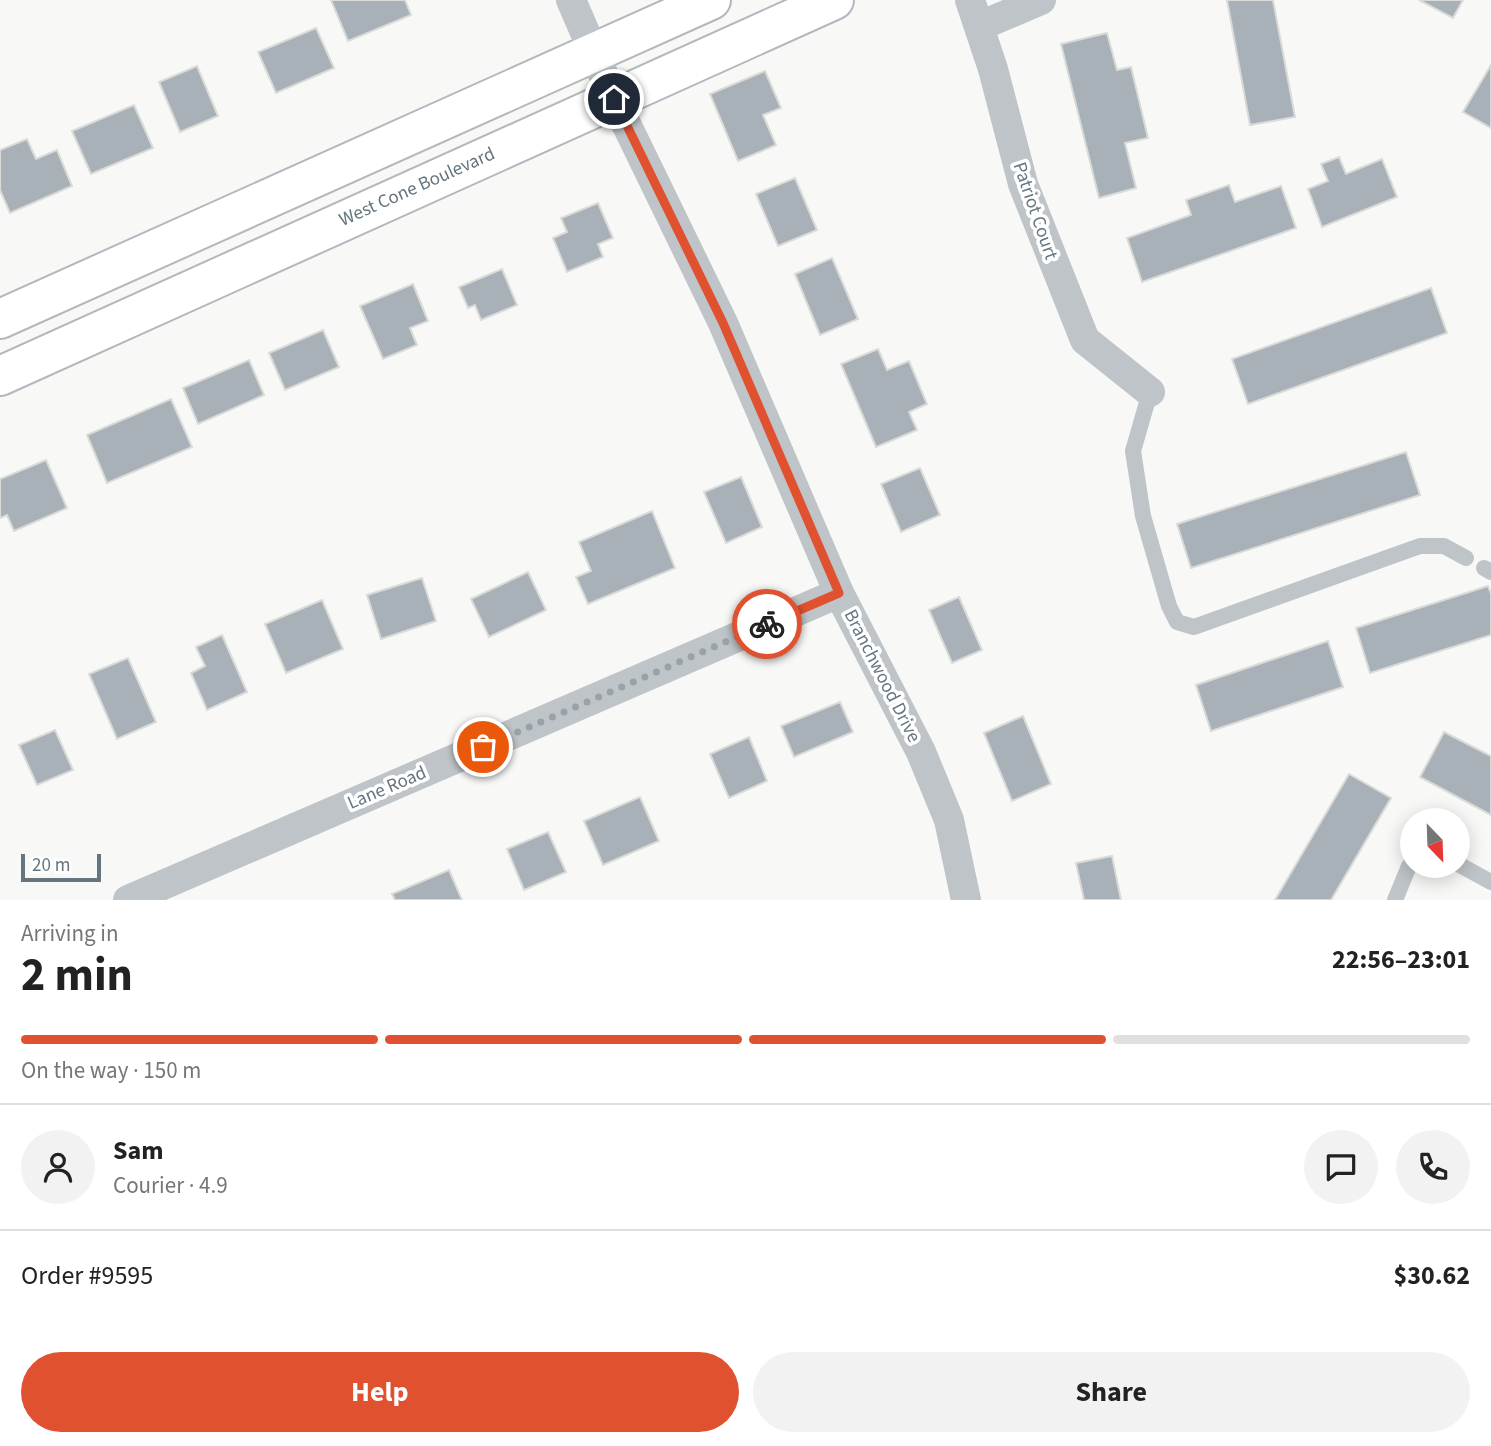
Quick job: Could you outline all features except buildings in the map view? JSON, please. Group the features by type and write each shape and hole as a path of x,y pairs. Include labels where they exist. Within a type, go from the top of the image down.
{"main road":[{"path":"0,319 711,0"},
{"name":"West Cone Boulevard","path":"0,376 834,0"}],"street":[{"name":"Branchwood Drive","path":"570,0 614,99 723,323 839,593 921,752 949,820 967,900"},
{"path":"975,13 1041,0"},
{"name":"Patriot Court","path":"975,13 1023,184 1085,340 1150,392"},
{"name":"Lane Road","path":"128,900 839,593"}],"lane":[{"path":"1150,392 1133,451 1143,516 1177,622 1194,627 1420,546 1444,546 1466,558"},
{"path":"1470,870 1491,881"},
{"path":"1395,900 1404,878"}],"way so far":[{"path":"483,747 767,624"}],"route":[{"path":"614,99 723,323 839,593 767,624"}]}
